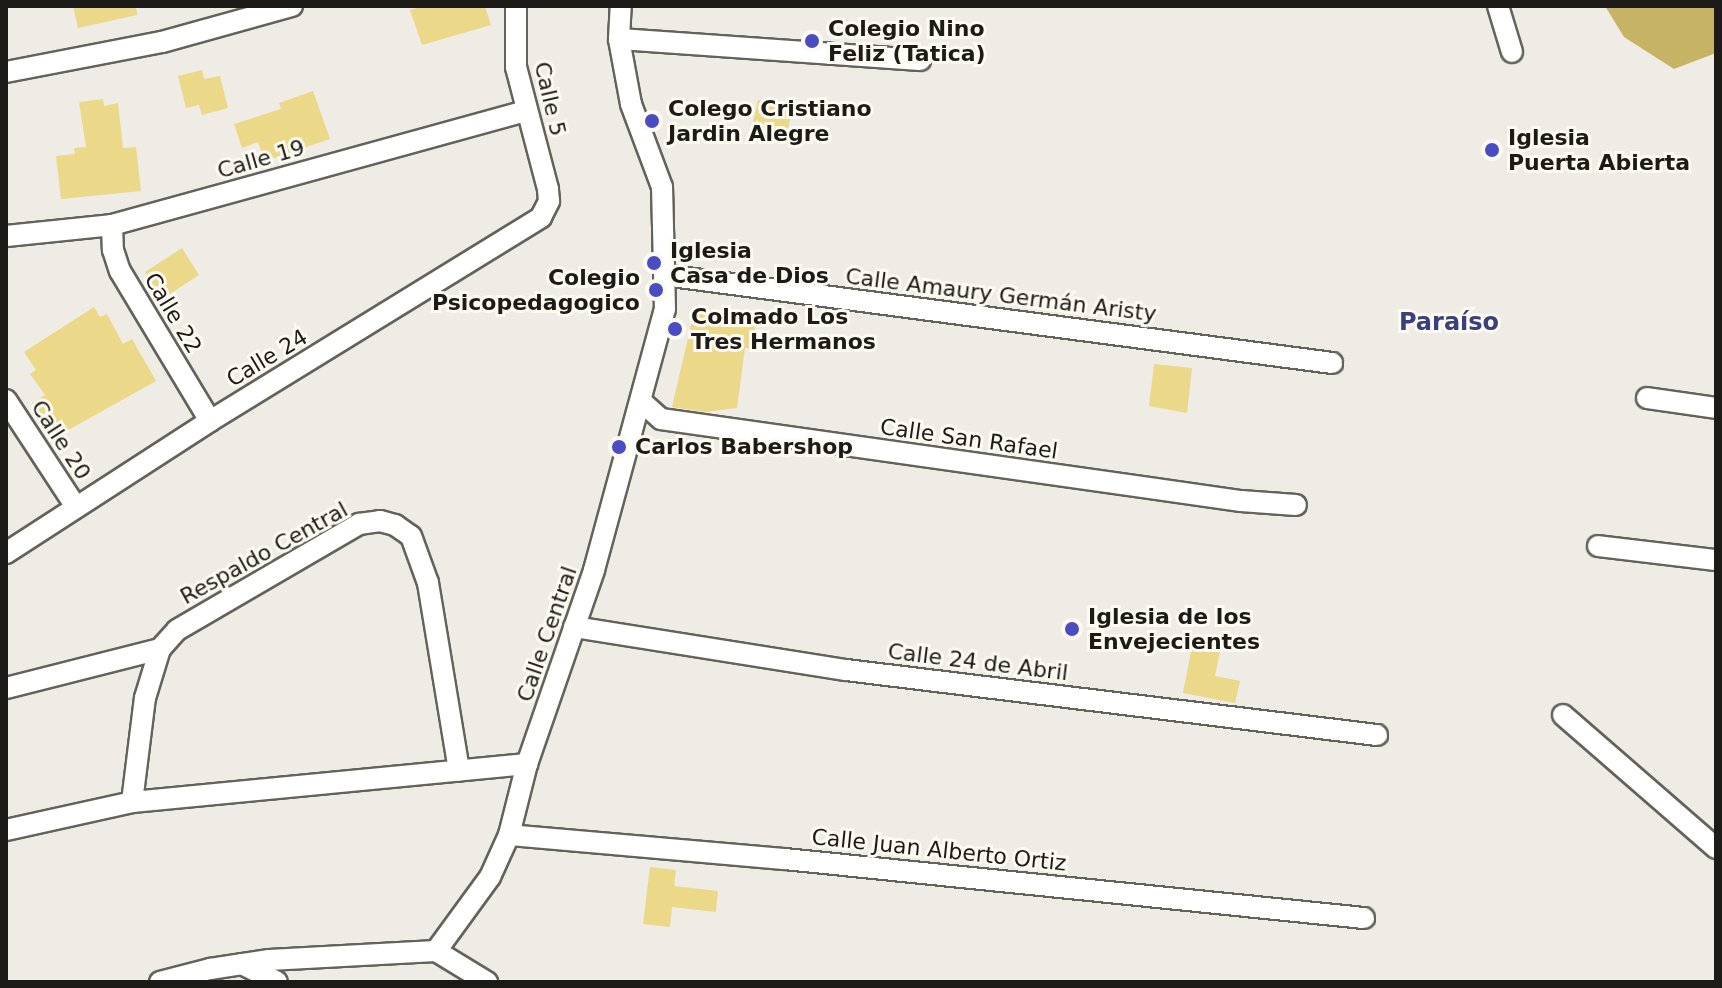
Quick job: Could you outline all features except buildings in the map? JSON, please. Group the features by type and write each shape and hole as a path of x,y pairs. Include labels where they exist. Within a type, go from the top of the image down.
{"street":[{"path":"6,72 162,42 292,6"},
{"name":"Calle 5","path":"516,6 516,67 549,201"},
{"name":"Calle Central","path":"436,951 490,877 509,835 527,764 574,627 642,402 665,309 662,187 631,104 619,39 621,6"},
{"path":"1498,6 1512,52"},
{"path":"619,39 920,60"},
{"name":"Calle 19","path":"6,236 112,225 525,111"},
{"name":"Calle 24","path":"6,553 210,421 523,230 541,217 549,201"},
{"name":"Calle 22","path":"112,225 113,250 120,271 210,421"},
{"name":"Calle Amaury Germán Aristy","path":"664,275 1332,363"},
{"path":"1647,398 1716,408"},
{"name":"Calle 20","path":"6,400 76,507"},
{"name":"Calle San Rafael","path":"642,402 661,419 1212,497 1296,505"},
{"name":"Respaldo Central","path":"160,649 177,630 359,524 380,521 395,525 411,536 428,583 459,770"},
{"path":"1598,546 1716,560"},
{"name":"Calle 24 de Abril","path":"574,627 846,670 1377,735"},
{"path":"6,688 160,649"},
{"path":"132,802 145,698 160,649"},
{"path":"1563,715 1716,848"},
{"path":"6,830 132,802 527,764"},
{"name":"Calle Juan Alberto Ortiz","path":"509,835 785,859 1364,918"},
{"path":"160,982 209,975 242,964 436,951 487,982"},
{"path":"242,964 277,982"}],"shaded area":[{"path":"1605,6 1716,6 1716,53 1674,69 1624,37"}],"place":[{"name":"Colegio Nino Feliz (Tatica)","path":"812,41"},
{"name":"Colego Cristiano Jardin Alegre","path":"652,121"},
{"name":"Iglesia Puerta Abierta","path":"1492,150"},
{"name":"Iglesia Casa de Dios","path":"654,263"},
{"name":"Colegio Psicopedagogico","path":"656,290"},
{"name":"Colmado Los Tres Hermanos","path":"675,329"},
{"name":"Carlos Babershop","path":"619,447"},
{"name":"Iglesia de los Envejecientes","path":"1072,629"}],"district":[{"name":"Paraíso","path":"1449,323"}]}
